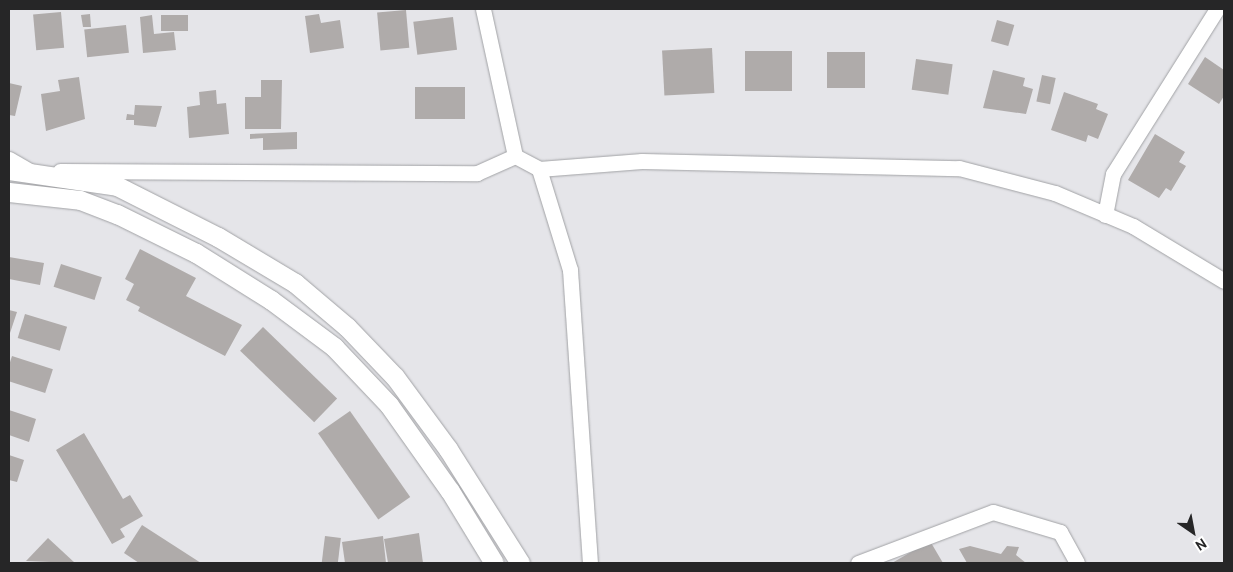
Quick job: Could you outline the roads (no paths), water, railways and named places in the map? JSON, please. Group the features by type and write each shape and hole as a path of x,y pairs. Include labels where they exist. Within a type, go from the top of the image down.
{"street":[{"path":"483,9 515,156"},
{"path":"1106,215 1113,174 1217,9"},
{"path":"515,156 540,169 642,161 958,168 1055,193 1106,215 1224,282"},
{"path":"9,170 477,173 515,156"},
{"path":"9,159 30,171 117,186 218,237 294,283 347,327 394,377 448,449 520,563"},
{"path":"540,169 570,270 590,563"},
{"path":"9,192 80,200 117,214 196,253 271,300 334,347 389,405 450,491 494,563"},
{"path":"858,563 993,512 1060,532 1077,563"}]}
